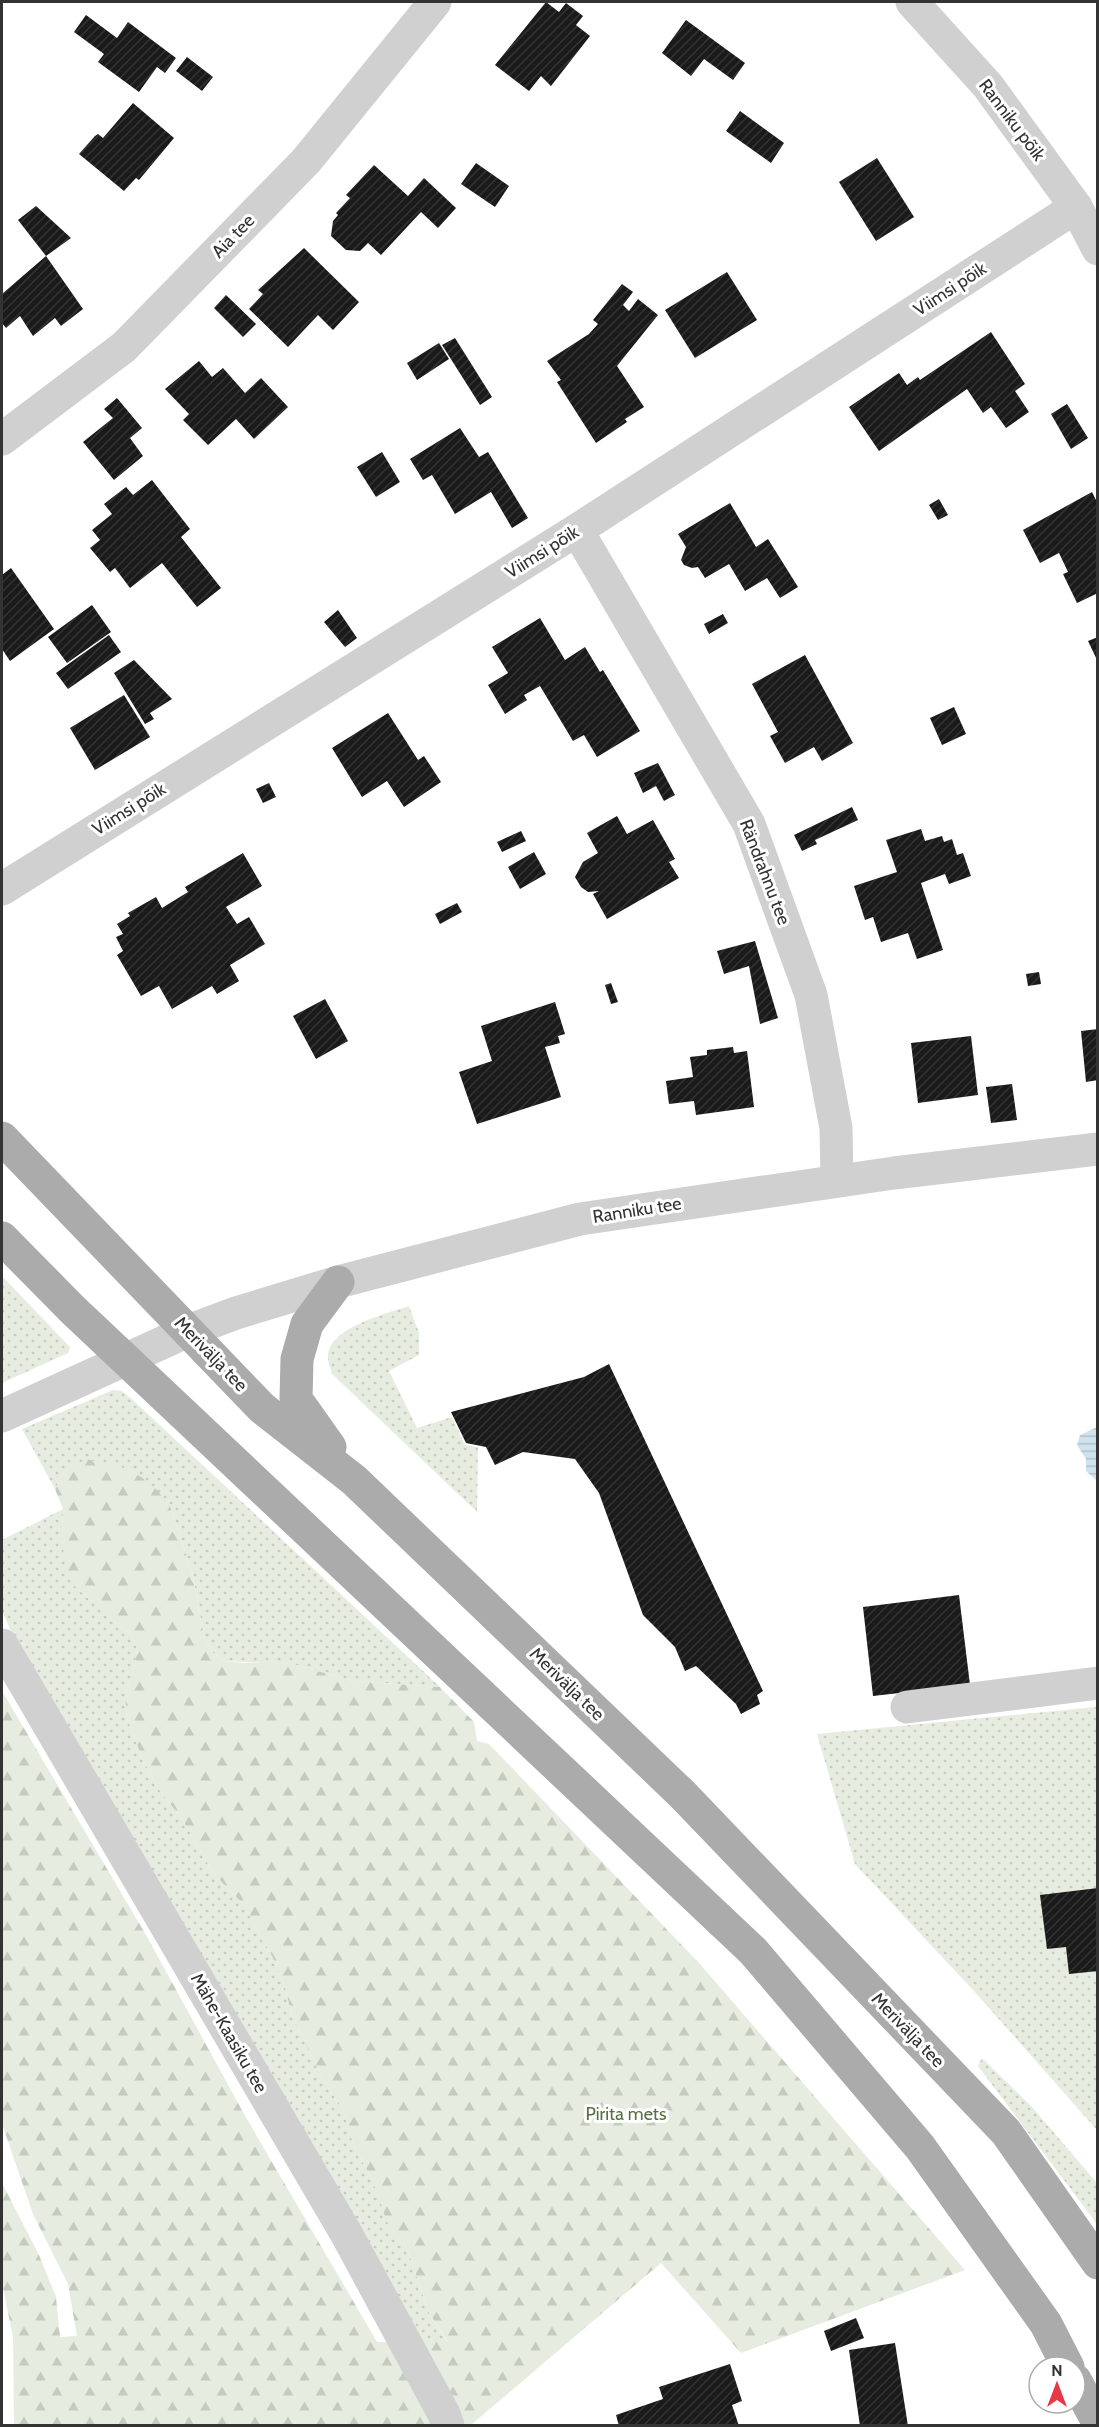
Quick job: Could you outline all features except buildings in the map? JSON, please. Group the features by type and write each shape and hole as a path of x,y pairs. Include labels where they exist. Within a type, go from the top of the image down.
{"main road":[{"name":"Merivälja tee","path":"2,1138 262,1408 354,1480 683,1795 1006,2132 1098,2263"},
{"path":"2,1238 73,1311 128,1360 753,1951 920,2147 1046,2324 1062,2355"},
{"path":"338,1282 307,1324 297,1359 296,1399 354,1480"},
{"path":"1087,2402 1098,2422"}],"street":[{"name":"Aia tee","path":"2,439 124,347 306,161 435,2"},
{"name":"Ranniku põik","path":"912,2 988,86 1076,207 1098,249"},
{"name":"Viimsi põik","path":"2,889 577,530 1076,207"},
{"name":"Rändrahnu tee","path":"577,530 748,824 811,995 836,1128 837,1181"},
{"name":"Ranniku tee","path":"2,1416 188,1331 236,1313 338,1282 580,1219 837,1181 1098,1149"},
{"name":"Mähe-Kaasiku tee","path":"2,1645 347,2235 444,2414 448,2426"},
{"path":"908,1707 1098,1683"}],"green space":[{"path":"2,1276 70,1347 68,1353 2,1383"},
{"path":"409,1306 419,1333 419,1355 389,1371 417,1428 452,1417 465,1445 478,1447 477,1512 332,1374 328,1356 331,1346 338,1337 361,1323"},
{"path":"113,1390 122,1391 135,1402 440,1687 353,1681 292,1664 224,1661 212,1652 204,1638 193,1576 169,1503 64,1472 55,1489 22,1429"},
{"name":"Pirita mets","path":"86,1459 128,1469 149,1482 169,1503 193,1576 204,1638 212,1652 224,1661 292,1664 353,1681 440,1687 474,1722 477,1741 489,1744 699,1963 965,2270 741,2353 661,2263 471,2425 14,2425 13,2337 2,2283 2,2183 39,2255 56,2297 60,2337 77,2336 68,2284 33,2214 2,2124 2,1691 146,1935 244,2114 377,2342 448,2342 429,2313 404,2243 389,2227 373,2182 353,2143 342,2107 327,2087 292,2016 285,1987 273,1958 243,1904 214,1874 182,1819 157,1787 141,1755 127,1718 125,1697 135,1664 137,1647 129,1633 110,1619 75,1586 66,1568 62,1542 63,1509 55,1489 64,1472"},
{"path":"63,1509 62,1542 75,1586 110,1619 129,1633 137,1647 135,1664 125,1697 127,1718 141,1755 157,1787 182,1819 214,1874 243,1904 273,1958 285,1987 292,2016 327,2087 342,2107 353,2143 408,2251 429,2313 448,2343 417,2343 24,1660 2,1611 2,1540"},
{"path":"1097,1707 1097,2130 974,1991 855,1864 817,1734"},
{"path":"982,2058 1032,2107 1097,2183 1097,2224 978,2066"}],"water":[{"path":"1097,1427 1097,1481 1086,1471 1086,1459 1077,1445 1080,1435"}]}
